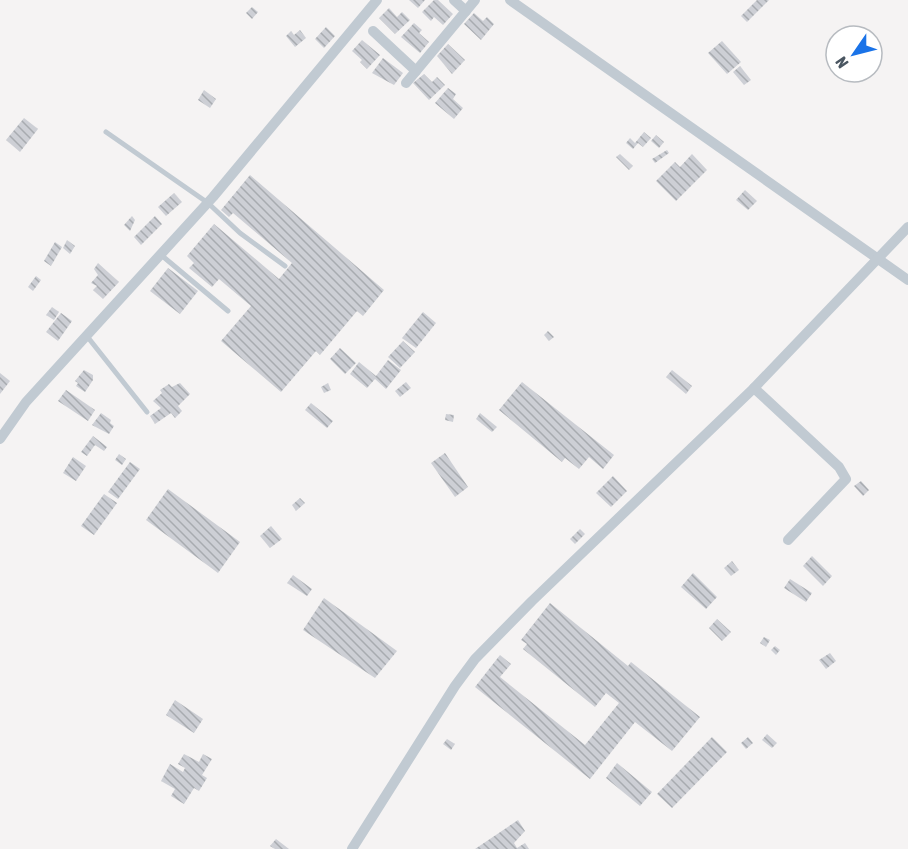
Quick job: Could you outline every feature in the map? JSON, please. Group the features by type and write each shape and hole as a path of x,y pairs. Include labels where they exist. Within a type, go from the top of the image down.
{"street":[{"path":"0,439 26,402 208,203 377,0"},
{"path":"454,0 466,11"},
{"path":"406,83 475,0"},
{"path":"510,0 908,280"},
{"path":"373,31 416,71"},
{"path":"352,849 470,665 548,585 753,388 908,227"},
{"path":"753,388 839,467 846,479 788,540"}],"lane":[{"path":"106,132 208,203 240,233 285,266"},
{"path":"160,254 228,311"},
{"path":"86,335 147,412"}],"building":[{"path":"409,0 425,0 418,8"},
{"path":"434,0 438,0 453,14 443,25 434,17 431,21 422,12"},
{"path":"757,0 769,0 747,22 741,16"},
{"path":"252,7 258,12 252,19 246,13"},
{"path":"389,8 397,17 402,12 410,20 395,34 379,18"},
{"path":"474,13 483,21 487,17 494,24 481,40 464,24"},
{"path":"414,23 422,30 419,33 429,42 420,53 401,37"},
{"path":"326,27 335,36 324,48 315,39"},
{"path":"300,30 306,38 295,47 286,36 291,31 294,35"},
{"path":"362,40 380,55 367,69 360,62 362,60 352,51"},
{"path":"722,41 741,62 727,74 708,53"},
{"path":"448,44 465,60 452,74 437,56"},
{"path":"383,58 403,73 394,85 372,73"},
{"path":"740,66 751,80 744,85 733,72"},
{"path":"424,74 432,82 437,77 445,85 429,100 413,83"},
{"path":"448,88 456,94 453,99 463,108 454,119 435,103"},
{"path":"204,90 216,99 210,108 198,100"},
{"path":"24,118 38,129 20,152 6,140"},
{"path":"644,132 651,138 643,147 638,143 633,149 626,143 630,138 635,143"},
{"path":"656,135 664,142 659,148 651,141"},
{"path":"667,150 669,153 655,163 652,159"},
{"path":"620,154 633,166 629,170 616,157"},
{"path":"692,154 707,170 676,201 656,181 675,162 680,167"},
{"path":"250,175 384,290 363,316 357,311 320,355 316,351 281,392 221,341 251,306 219,279 212,287 189,268 194,263 187,256 214,224 279,279 292,263 233,213 229,217 221,210"},
{"path":"745,190 757,201 748,210 736,200"},
{"path":"174,193 182,202 166,216 158,207"},
{"path":"132,216 135,220 130,231 124,225"},
{"path":"155,216 162,224 141,245 134,237"},
{"path":"67,240 75,246 70,254 63,248"},
{"path":"55,242 62,247 51,266 44,261"},
{"path":"98,263 119,282 103,299 93,290 97,286 91,283 98,275 94,269"},
{"path":"168,268 198,291 180,314 150,291"},
{"path":"36,276 41,280 33,291 28,287"},
{"path":"52,307 59,312 54,320 46,315"},
{"path":"423,312 436,323 416,348 402,338"},
{"path":"61,313 72,321 58,341 46,332"},
{"path":"548,331 554,337 549,341 544,335"},
{"path":"403,341 415,352 400,368 388,357"},
{"path":"340,348 356,363 345,374 330,359"},
{"path":"388,360 401,370 386,389 375,379 367,388 350,374 359,362 376,376"},
{"path":"84,370 93,375 93,380 85,392 76,386 78,383 75,381"},
{"path":"672,370 692,386 686,394 666,377"},
{"path":"0,373 10,381 0,394"},
{"path":"406,382 411,388 400,397 395,391"},
{"path":"522,382 614,455 603,469 589,457 579,469 565,458 562,462 499,410"},
{"path":"180,383 190,394 178,406 182,411 175,418 171,413 155,424 150,416 161,408 153,401 162,393 160,390 169,384 172,387"},
{"path":"328,383 331,390 324,393 321,387"},
{"path":"66,390 95,410 88,421 58,401"},
{"path":"311,403 333,421 327,428 305,410"},
{"path":"101,413 111,420 110,423 114,426 109,434 92,425"},
{"path":"480,413 497,427 492,432 476,419"},
{"path":"446,414 454,415 453,422 445,420"},
{"path":"93,436 107,447 104,451 95,445 87,456 81,452"},
{"path":"445,453 468,487 455,497 431,463"},
{"path":"119,454 126,459 122,465 115,460"},
{"path":"73,457 86,466 76,481 63,473"},
{"path":"130,462 140,469 118,499 108,492"},
{"path":"613,476 627,491 611,507 596,493"},
{"path":"861,481 869,490 863,496 854,486"},
{"path":"168,489 240,542 218,573 146,520"},
{"path":"104,494 117,503 94,535 81,526"},
{"path":"300,498 305,503 296,511 292,505"},
{"path":"271,526 282,539 270,548 260,536"},
{"path":"580,529 585,534 575,544 570,539"},
{"path":"812,556 832,576 823,586 803,566"},
{"path":"732,561 739,570 731,576 724,568"},
{"path":"693,573 717,597 706,609 681,587"},
{"path":"293,575 312,589 307,596 287,583"},
{"path":"790,579 812,593 806,602 784,588"},
{"path":"324,598 397,651 375,678 303,630"},
{"path":"550,603 628,666 631,662 700,717 672,751 635,722 590,779 475,687 500,655 511,664 500,677 585,745 619,703 606,693 595,707 523,649 527,644 521,640"},
{"path":"717,619 731,632 722,641 709,628"},
{"path":"764,637 770,640 766,647 760,643"},
{"path":"775,646 780,650 776,655 771,650"},
{"path":"830,653 836,661 826,669 819,660"},
{"path":"175,700 203,719 194,733 166,715"},
{"path":"767,734 777,743 772,748 762,740"},
{"path":"712,737 727,752 672,808 657,794"},
{"path":"748,737 753,743 746,749 741,743"},
{"path":"447,739 455,744 451,750 443,744"},
{"path":"184,754 199,762 203,754 212,759 202,775 207,778 199,791 194,788 184,804 171,796 175,789 161,781 170,764 183,772 185,768 178,764"},
{"path":"617,763 652,792 640,806 606,778"},
{"path":"518,820 525,831 514,843 517,848 525,843 529,849 475,849"},
{"path":"276,839 289,849 275,849 270,846"}]}
